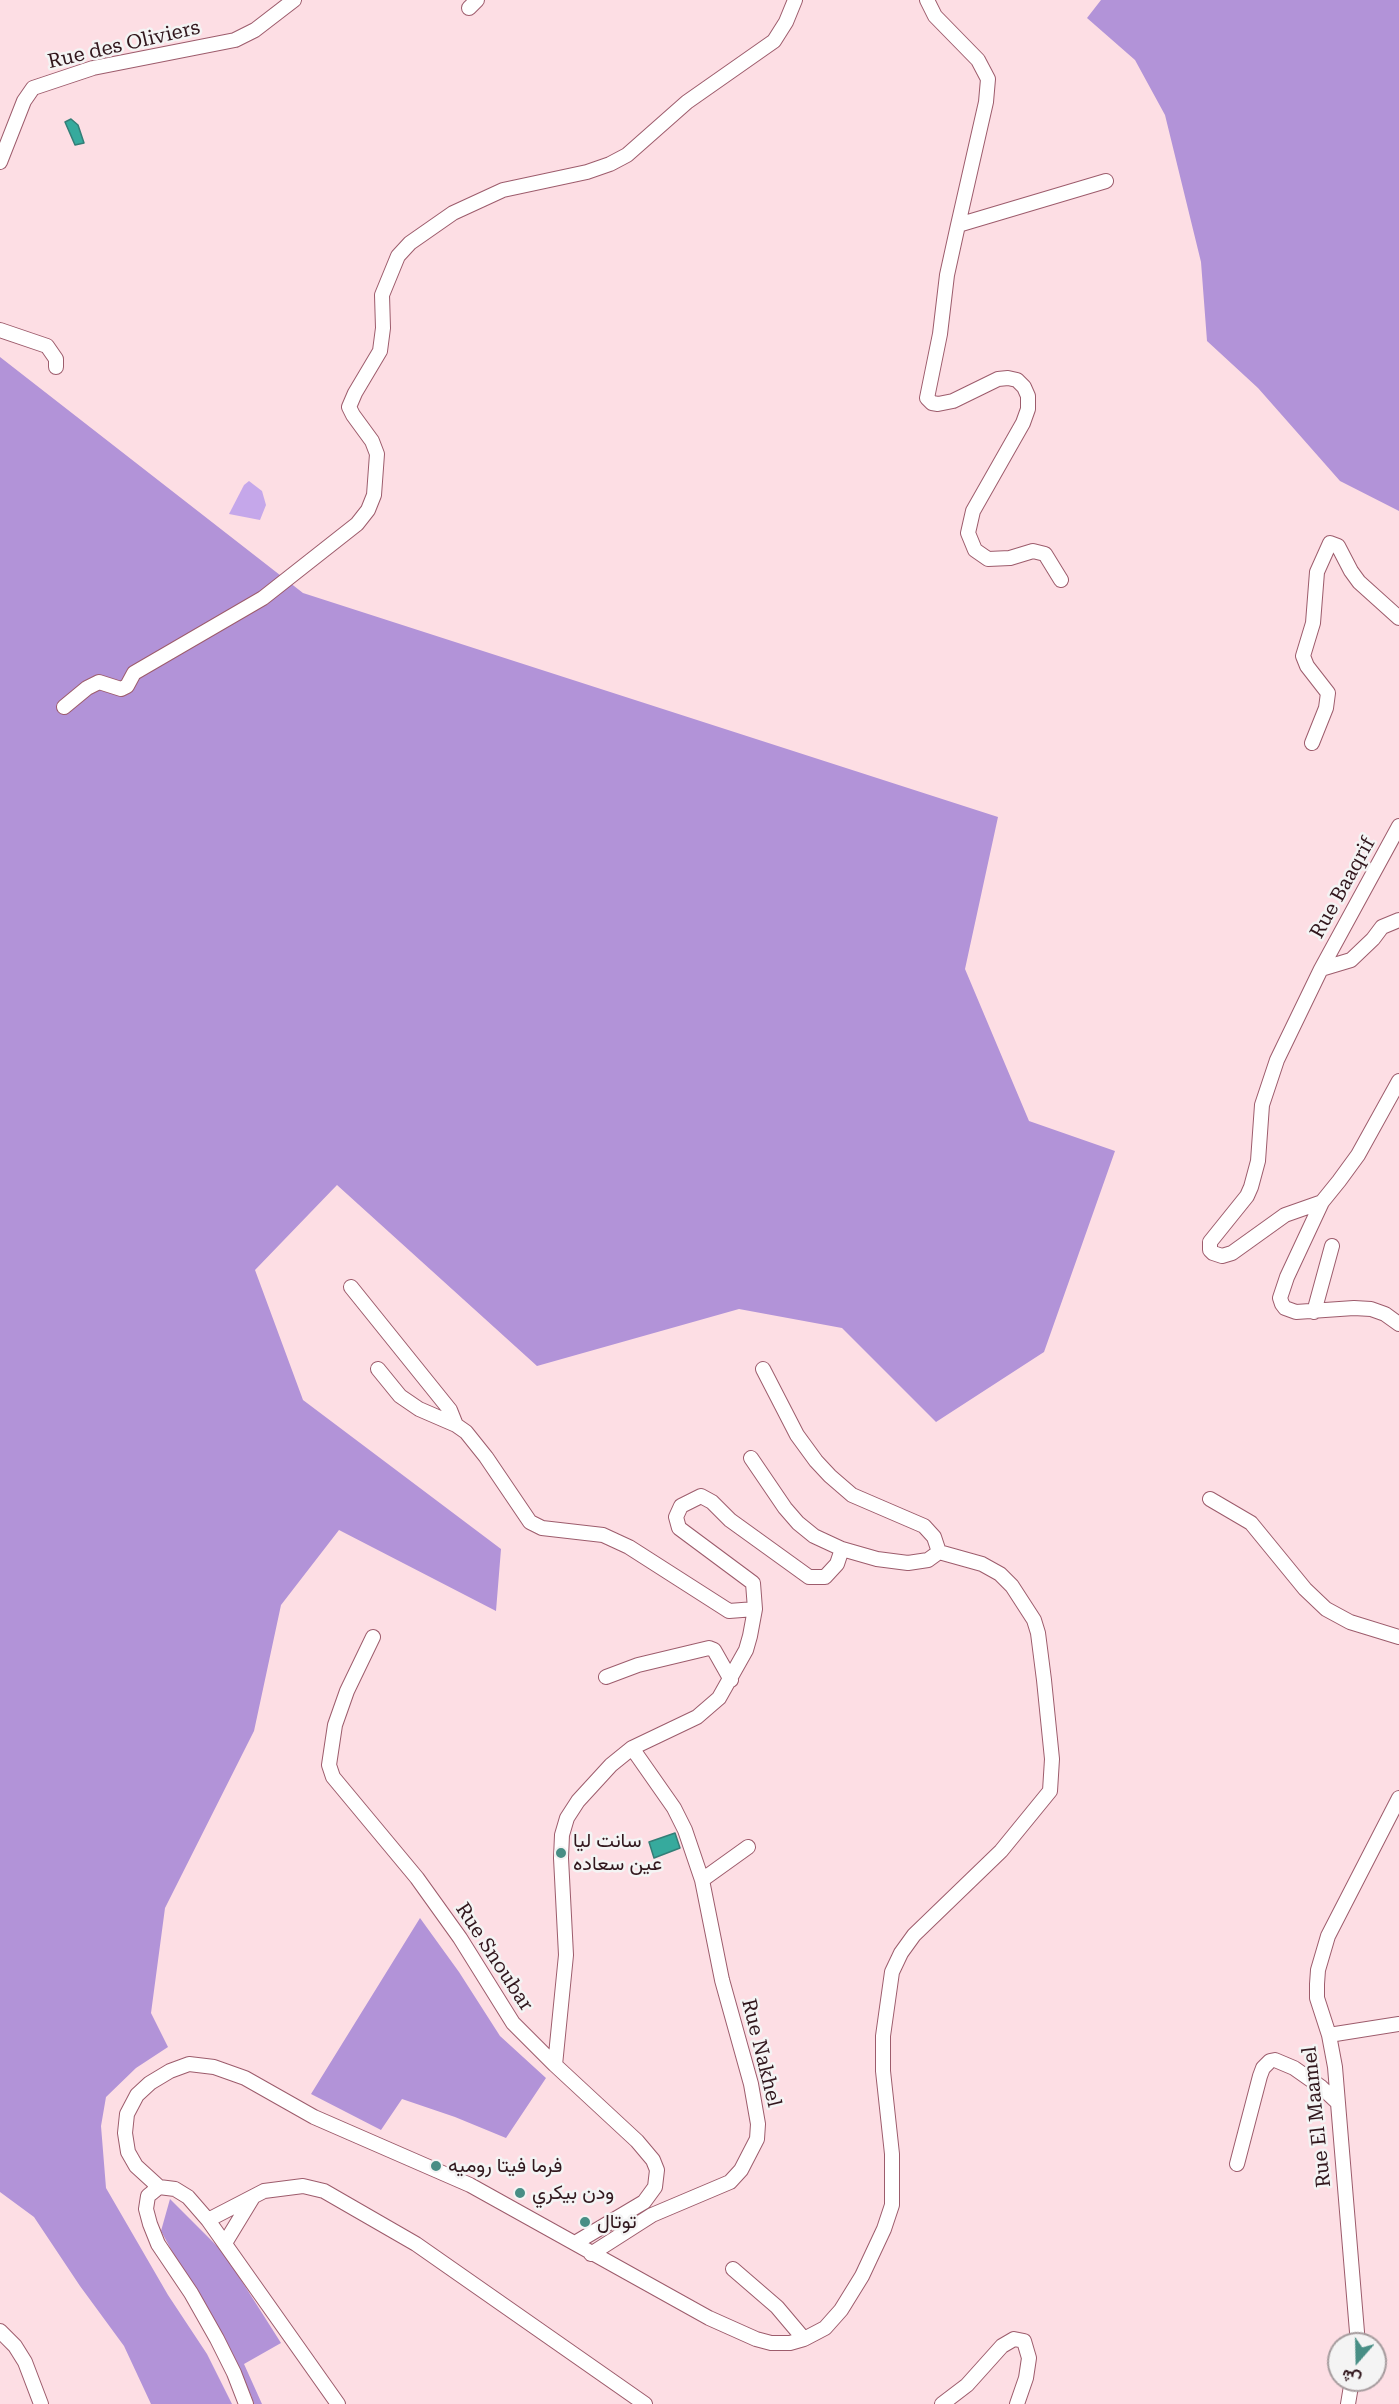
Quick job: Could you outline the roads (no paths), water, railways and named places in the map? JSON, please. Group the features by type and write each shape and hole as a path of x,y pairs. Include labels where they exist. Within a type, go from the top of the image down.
{"street":[{"name":"Rue des Oliviers","path":"0,162 24,101 33,88 93,68 235,40 255,30 294,0"},
{"path":"63,707 87,688 99,682 121,689 127,686 134,673 263,598 301,570 363,517 374,495 377,454 372,441 353,415 350,406 355,393 380,351 383,327 382,295 398,256 410,243 453,213 503,190 587,172 627,155 687,102 774,41 786,22 795,0"},
{"path":"927,0 934,16 978,60 988,80 986,102 947,275 940,334 927,398 932,403 938,404 953,400 998,379 1017,380 1024,387 1028,396 1028,409 1023,423 973,511 968,533 975,550 988,559 1010,558 1033,551 1045,554 1061,580"},
{"path":"958,225 1106,180"},
{"path":"0,330 47,346 52,351 56,367"},
{"path":"1312,743 1326,708 1328,693 1307,666 1303,656 1313,623 1317,572 1330,543 1338,546 1359,582 1399,618"},
{"name":"Rue Baaqrif","path":"1322,1202 1285,1215 1227,1255 1216,1255 1210,1250 1210,1242 1240,1206 1251,1187 1258,1161 1266,1089 1277,1060 1321,969 1399,826"},
{"path":"1321,969 1351,960 1382,927 1399,920"},
{"path":"1399,1081 1358,1155 1340,1182 1322,1202 1294,1258 1280,1298 1282,1304 1290,1310 1371,1309 1385,1314 1399,1324"},
{"path":"1314,1311 1332,1246"},
{"path":"351,1287 450,1410 456,1425"},
{"path":"378,1369 400,1396 438,1419 456,1425 466,1432 531,1522 542,1528 603,1535 629,1547 729,1611 755,1610"},
{"path":"763,1369 797,1435 830,1476 852,1495 924,1526 934,1538 939,1552"},
{"path":"751,1458 798,1523 814,1536 842,1549 877,1559 908,1563 928,1560 939,1552"},
{"path":"555,2065 566,1955 561,1858 564,1827 578,1801 610,1765 632,1748 697,1717 719,1698 746,1650 755,1610 753,1583 679,1528 676,1517 681,1506 701,1496 712,1502 730,1520 809,1577 825,1577 837,1564 842,1549"},
{"path":"1210,1499 1251,1523 1305,1589 1326,1609 1350,1622 1399,1637"},
{"path":"338,2404 208,2220 188,2197 175,2189 159,2187 136,2166 128,2152 125,2133 126,2114 136,2095 170,2071 189,2064 214,2067 245,2078 314,2117 470,2185 591,2254 734,2330 771,2343 790,2343 804,2339 825,2328 853,2292 873,2254 892,2205 892,2154 883,2071 883,2036 892,1972 901,1953 914,1935 1001,1851 1050,1791 1052,1760 1041,1653 1034,1620 1012,1586 999,1574 982,1564 939,1552"},
{"name":"Rue Snoubar","path":"373,1637 347,1690 335,1725 330,1765 333,1777 417,1878 460,1938 513,2023 637,2140 653,2160 657,2170 655,2187 644,2202 575,2243"},
{"path":"606,1677 638,1665 709,1648 714,1650 730,1680"},
{"name":"Rue Nakhel","path":"591,2254 652,2215 711,2192 730,2181 741,2170 757,2139 758,2124 750,2084 722,1980 702,1880 685,1830 674,1808 632,1748"},
{"name":"Rue El Maamel","path":"1357,2332 1335,2067 1329,2035 1317,1998 1318,1970 1340,1911 1399,1798"},
{"path":"702,1880 748,1846"},
{"path":"1329,2035 1399,2024"},
{"path":"1237,2164 1260,2076 1263,2068 1270,2061 1275,2060 1294,2068 1321,2087 1338,2103"},
{"path":"208,2220 264,2191 303,2186 324,2191 416,2244 645,2404"},
{"path":"159,2187 148,2196 146,2209 158,2244 191,2293 217,2339 246,2404"},
{"path":"225,2243 254,2196"},
{"path":"733,2269 777,2307 804,2339"},
{"path":"0,2331 15,2346 25,2362 41,2404"},
{"path":"942,2404 967,2385 1002,2346 1014,2339 1024,2342 1029,2358 1026,2378 1017,2404"}],"place":[{"name":"سانت ليا عين سعاده","path":"561,1853"},
{"name":"فرما فيتا روميه","path":"436,2166"},
{"name":"ودن بيكري","path":"520,2193"},
{"name":"توتال","path":"585,2222"}]}
